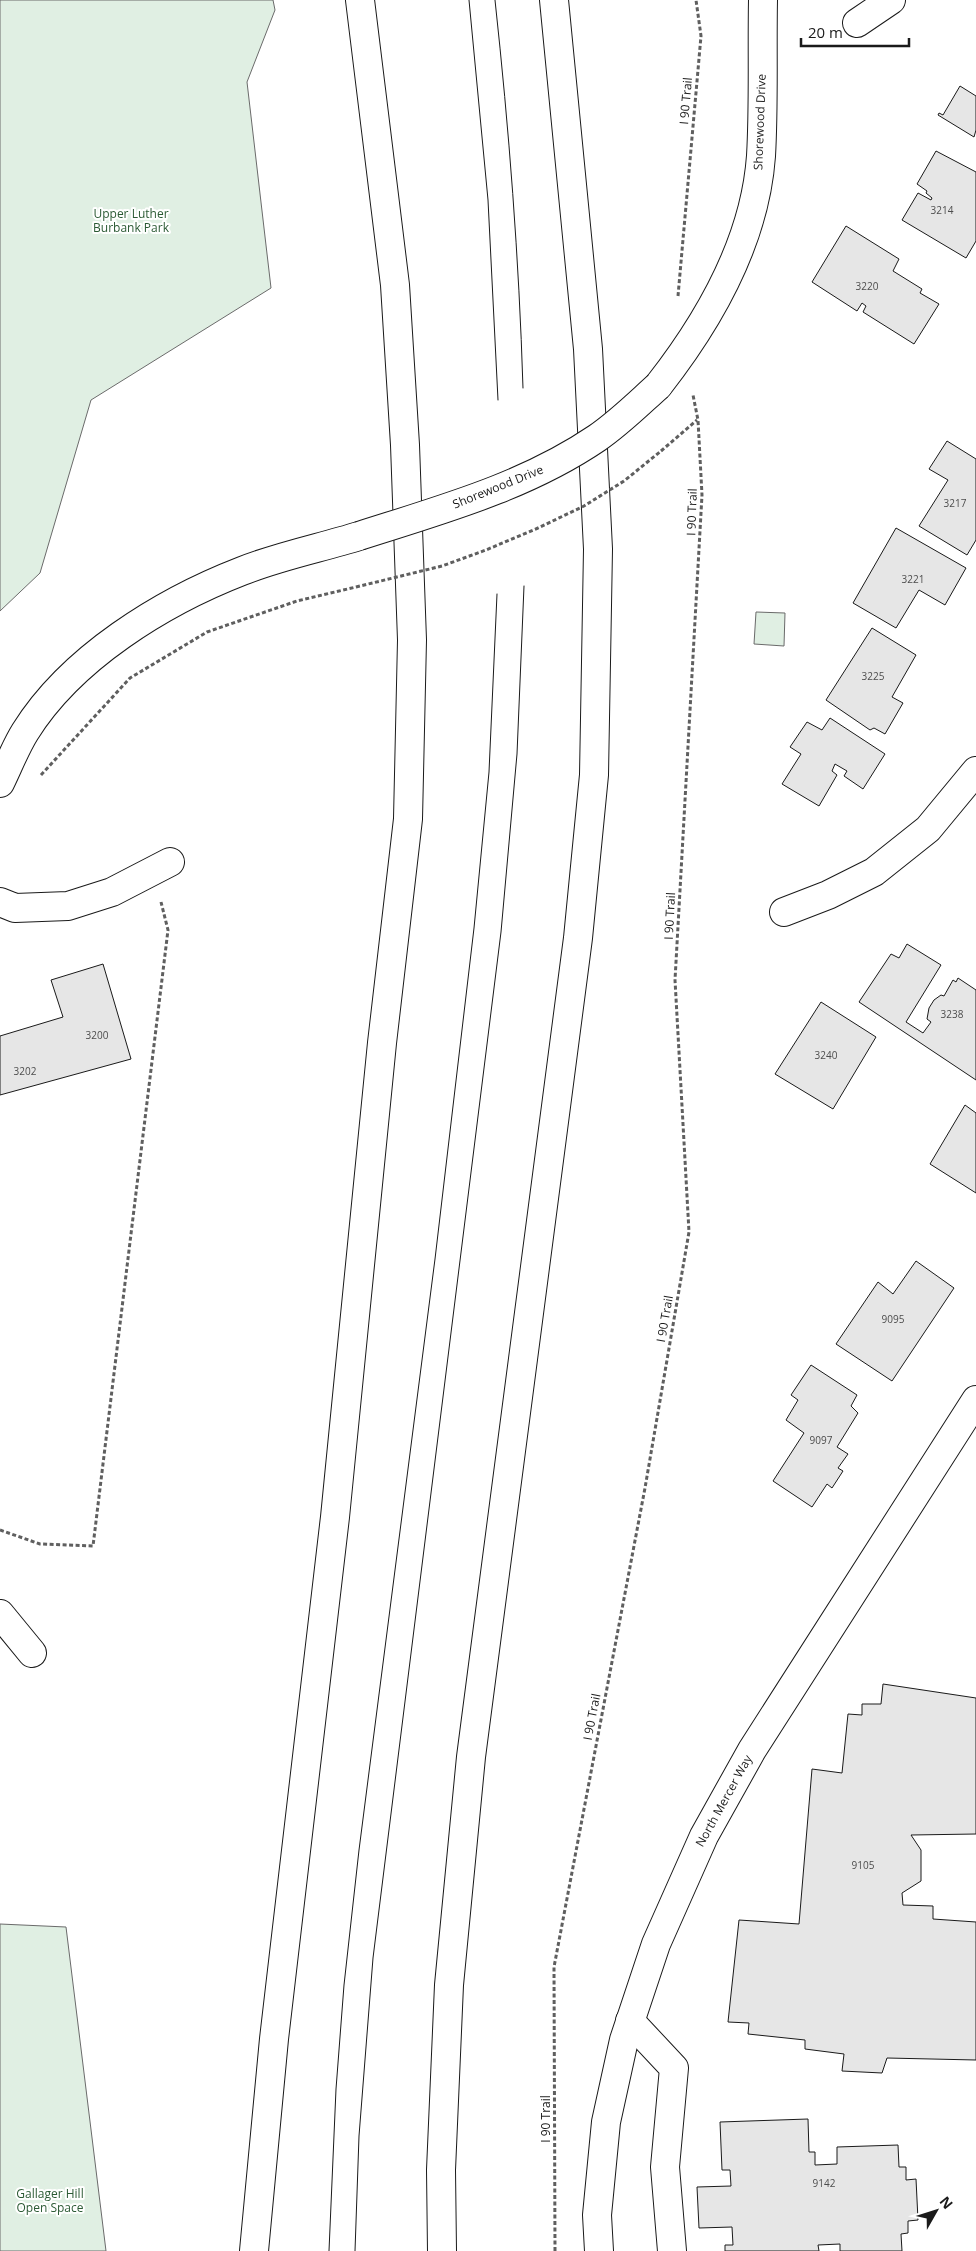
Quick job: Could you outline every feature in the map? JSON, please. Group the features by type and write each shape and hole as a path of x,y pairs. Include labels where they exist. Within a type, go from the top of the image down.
{"main road":[{"path":"254,2251 274,2039 335,1517 382,1043 408,819 412,640 404,436 395,285 360,0"},
{"path":"442,2251 441,2170 449,1985 472,1757 578,938 594,775 598,636 598,548 588,349 554,0"},
{"name":"Shorewood Drive","path":"0,784 24,732 53,694 94,656 134,626 188,594 243,570 479,498 556,462 598,438 658,386 684,353 718,297 752,210 761,158 763,0"},
{"path":"857,23 891,0"},
{"path":"784,912 828,895 874,872 928,829 976,771"},
{"path":"0,902 15,908 68,906 112,892 162,866"},
{"name":"North Mercer Way","path":"599,2251 596,2215 606,2122 630,2022 656,1944 704,1836 752,1750 976,1400"},
{"path":"0,1614 32,1653"},
{"path":"630,2022 674,2068 665,2167 672,2251"}],"path":[{"name":"I 90 Trail","path":"678,305 701,36 696,0"},
{"name":"I 90 Trail","path":"554,2251 554,1967 645,1488 689,1232 676,980 702,495 698,420 692,391"},
{"path":"35,782 130,678 207,632 297,602 442,566 538,528 584,506 616,486 698,420"},
{"path":"0,1530 40,1544 93,1546 168,930 162,866"}],"green space":[{"name":"Upper Luther Burbank Park","path":"0,0 273,0 275,10 247,82 271,288 91,400 40,573 0,611"},
{"path":"756,612 785,613 784,646 754,644"},
{"name":"Gallager Hill Open Space","path":"0,1924 66,1927 106,2251 0,2251"}],"building":[{"path":"960,86 976,96 976,130 974,137 938,115 939,113 943,115"},
{"path":"936,151 976,172 976,241 966,258 902,220 918,193 931,200 932,198 926,193 927,191 917,184"},
{"path":"846,226 899,259 893,271 922,289 920,293 939,304 914,344 863,312 866,306 862,303 857,311 812,282"},
{"path":"947,441 976,459 976,540 967,555 919,526 948,480 929,469"},
{"path":"896,528 966,568 945,605 919,590 896,628 853,603"},
{"path":"872,628 916,655 892,697 903,703 885,734 874,728 870,730 826,700"},
{"path":"830,718 885,754 863,789 844,776 847,771 835,764 832,771 837,775 819,806 782,784 801,754 790,747 807,722 822,730"},
{"path":"907,944 941,965 906,1022 923,1033 931,1022 927,1019 929,1008 934,1000 941,995 944,996 953,980 956,982 958,978 976,990 976,1080 859,1002 891,954 899,958"},
{"path":"103,964 131,1059 0,1095 0,1036 63,1017 51,980"},
{"path":"821,1002 876,1037 833,1109 775,1074"},
{"path":"965,1105 976,1113 976,1193 930,1164"},
{"path":"916,1261 954,1288 892,1381 836,1344 878,1282 893,1294"},
{"path":"811,1365 857,1395 851,1406 858,1413 837,1447 848,1454 838,1468 843,1471 832,1488 827,1484 812,1507 773,1481 804,1433 786,1420 798,1400 791,1395"},
{"path":"883,1684 976,1698 976,1834 911,1835 921,1850 921,1881 902,1893 903,1905 933,1906 933,1919 976,1922 976,2060 887,2058 882,2073 842,2071 844,2054 805,2049 805,2040 748,2034 749,2023 728,2022 739,1920 799,1924 812,1769 842,1773 848,1714 862,1715 862,1704 881,1704"},
{"path":"808,2119 809,2152 815,2152 815,2165 837,2164 837,2147 898,2145 899,2167 906,2167 906,2180 916,2179 918,2220 908,2221 908,2233 901,2234 902,2251 840,2251 840,2244 818,2245 819,2251 725,2251 725,2245 733,2245 732,2227 699,2228 697,2187 731,2186 730,2170 722,2170 720,2122"}],"tram line":[{"path":"469,0 488,200 498,400"},
{"path":"495,0 513,194 523,388"},
{"path":"355,2251 359,2136 373,1958 501,932 517,754 524,586"},
{"path":"329,2251 336,2089 344,1985 359,1850 435,1259 474,928 489,772 497,594"}]}
